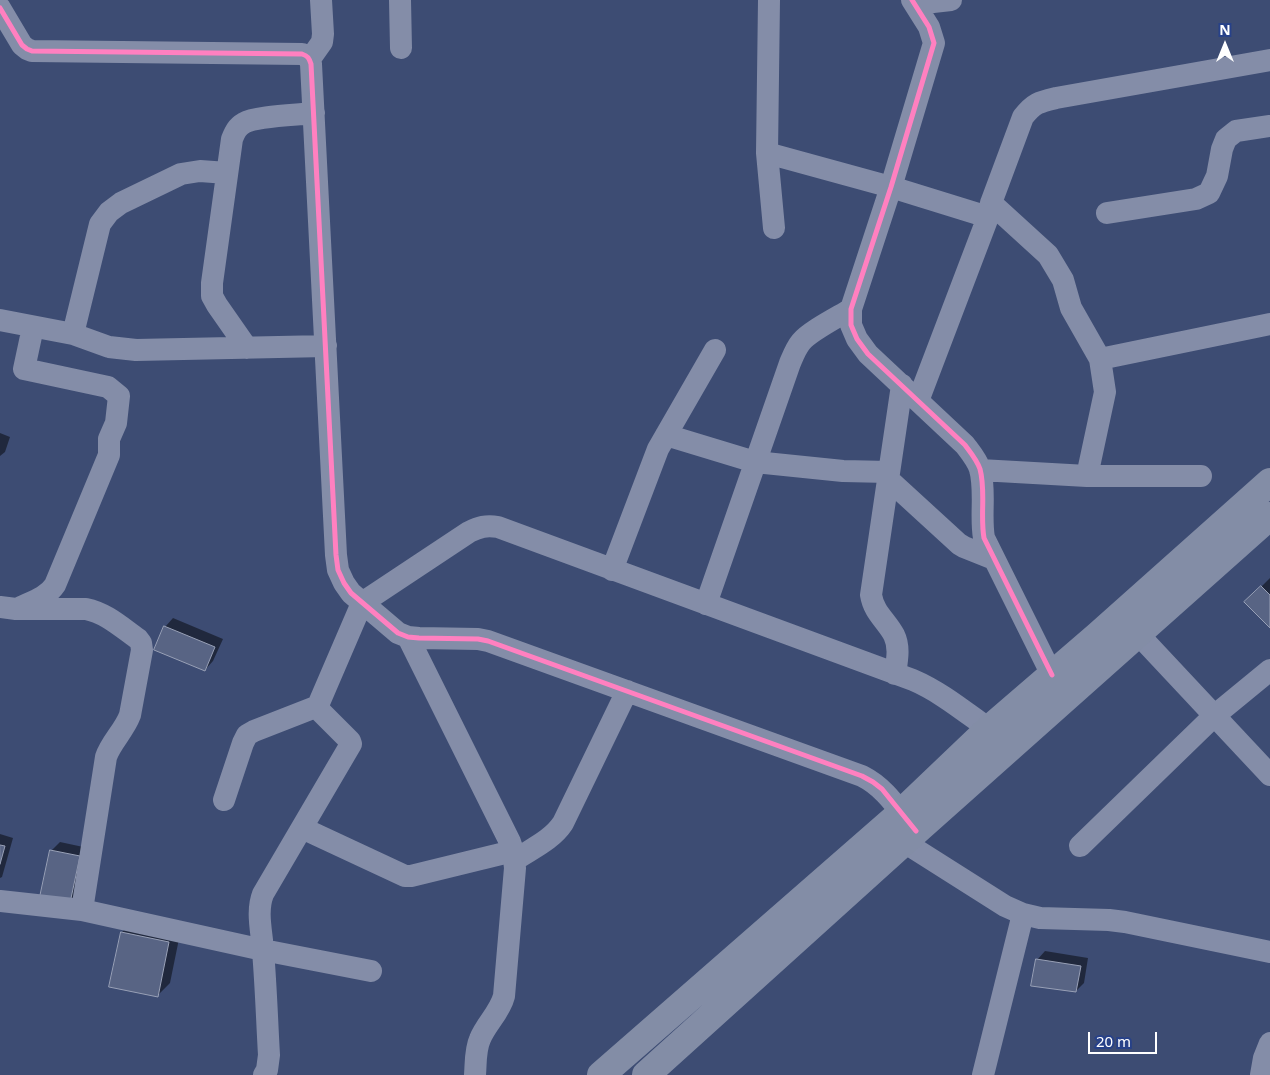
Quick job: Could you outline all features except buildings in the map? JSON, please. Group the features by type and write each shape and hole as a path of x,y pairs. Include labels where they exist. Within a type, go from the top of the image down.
{"main road":[{"path":"646,1075 907,828 989,729 1270,482"},
{"path":"601,1075 907,828 1138,634 1270,516"}],"street":[{"path":"310,59 322,42 321,0"},
{"path":"400,0 401,48"},
{"path":"769,0 767,153 774,228"},
{"path":"951,0 913,2 929,27 934,43 891,187 851,309 851,325 857,340 868,354 965,445 975,458 980,470 982,485 982,526 984,538 1052,674"},
{"path":"0,8 22,45 32,51 302,54 310,59 338,570 351,593 398,633 408,637 419,638 478,639 488,641 862,776 882,789 907,828 1005,906 1023,914 1040,918 1126,922 1270,952"},
{"path":"896,674 898,656 894,635 876,612 872,604 871,595 889,475 910,393 989,210 1023,117 1031,107 1042,101 1270,60"},
{"path":"247,348 216,305 212,296 212,283 232,139 235,131 243,123 252,120 314,113"},
{"path":"1108,213 1196,199 1209,193 1217,176 1222,149 1226,139 1236,131 1270,126"},
{"path":"767,153 891,187 989,210 1048,255 1063,280 1071,308 1100,359 1105,392 1087,476"},
{"path":"73,334 100,224 109,212 121,203 181,174 200,171 228,173"},
{"path":"706,604 795,352 802,341 811,334 851,309"},
{"path":"0,320 73,334 109,347 136,350 326,346"},
{"path":"1100,359 1270,324"},
{"path":"5,611 44,596 55,585 109,455 109,440 116,423 119,396 108,387 24,369 33,326"},
{"path":"612,570 658,449 715,350"},
{"path":"666,435 756,462 889,475 959,544 964,548 994,559"},
{"path":"980,470 1087,476 1201,476"},
{"path":"224,800 247,735 318,706 362,603 469,532 488,526 498,527 914,680 934,690 989,729"},
{"path":"5,611 86,609 102,613 141,643 142,650 128,722 106,757 82,910"},
{"path":"1138,634 1270,775"},
{"path":"408,637 510,842 514,855 515,868 504,996 480,1037 476,1075"},
{"path":"1080,846 1214,716 1270,670"},
{"path":"302,828 405,876 514,855 558,831 627,691"},
{"path":"264,1075 267,1070 269,1055 259,912 260,902 351,744 321,713 318,706"},
{"path":"0,901 82,910 263,950 371,971"},
{"path":"983,1075 1023,914"},
{"path":"1261,1075 1264,1058 1270,1043"}],"cycle path":[{"path":"912,0 929,27 934,43 891,187 851,309 851,325 857,339 868,354 965,445 976,460 982,477 984,538 1052,675"},
{"path":"0,8 22,45 32,51 302,54 309,59 311,64 336,555 338,570 351,593 398,633 408,637 488,641 862,776 882,789 916,831"}]}
